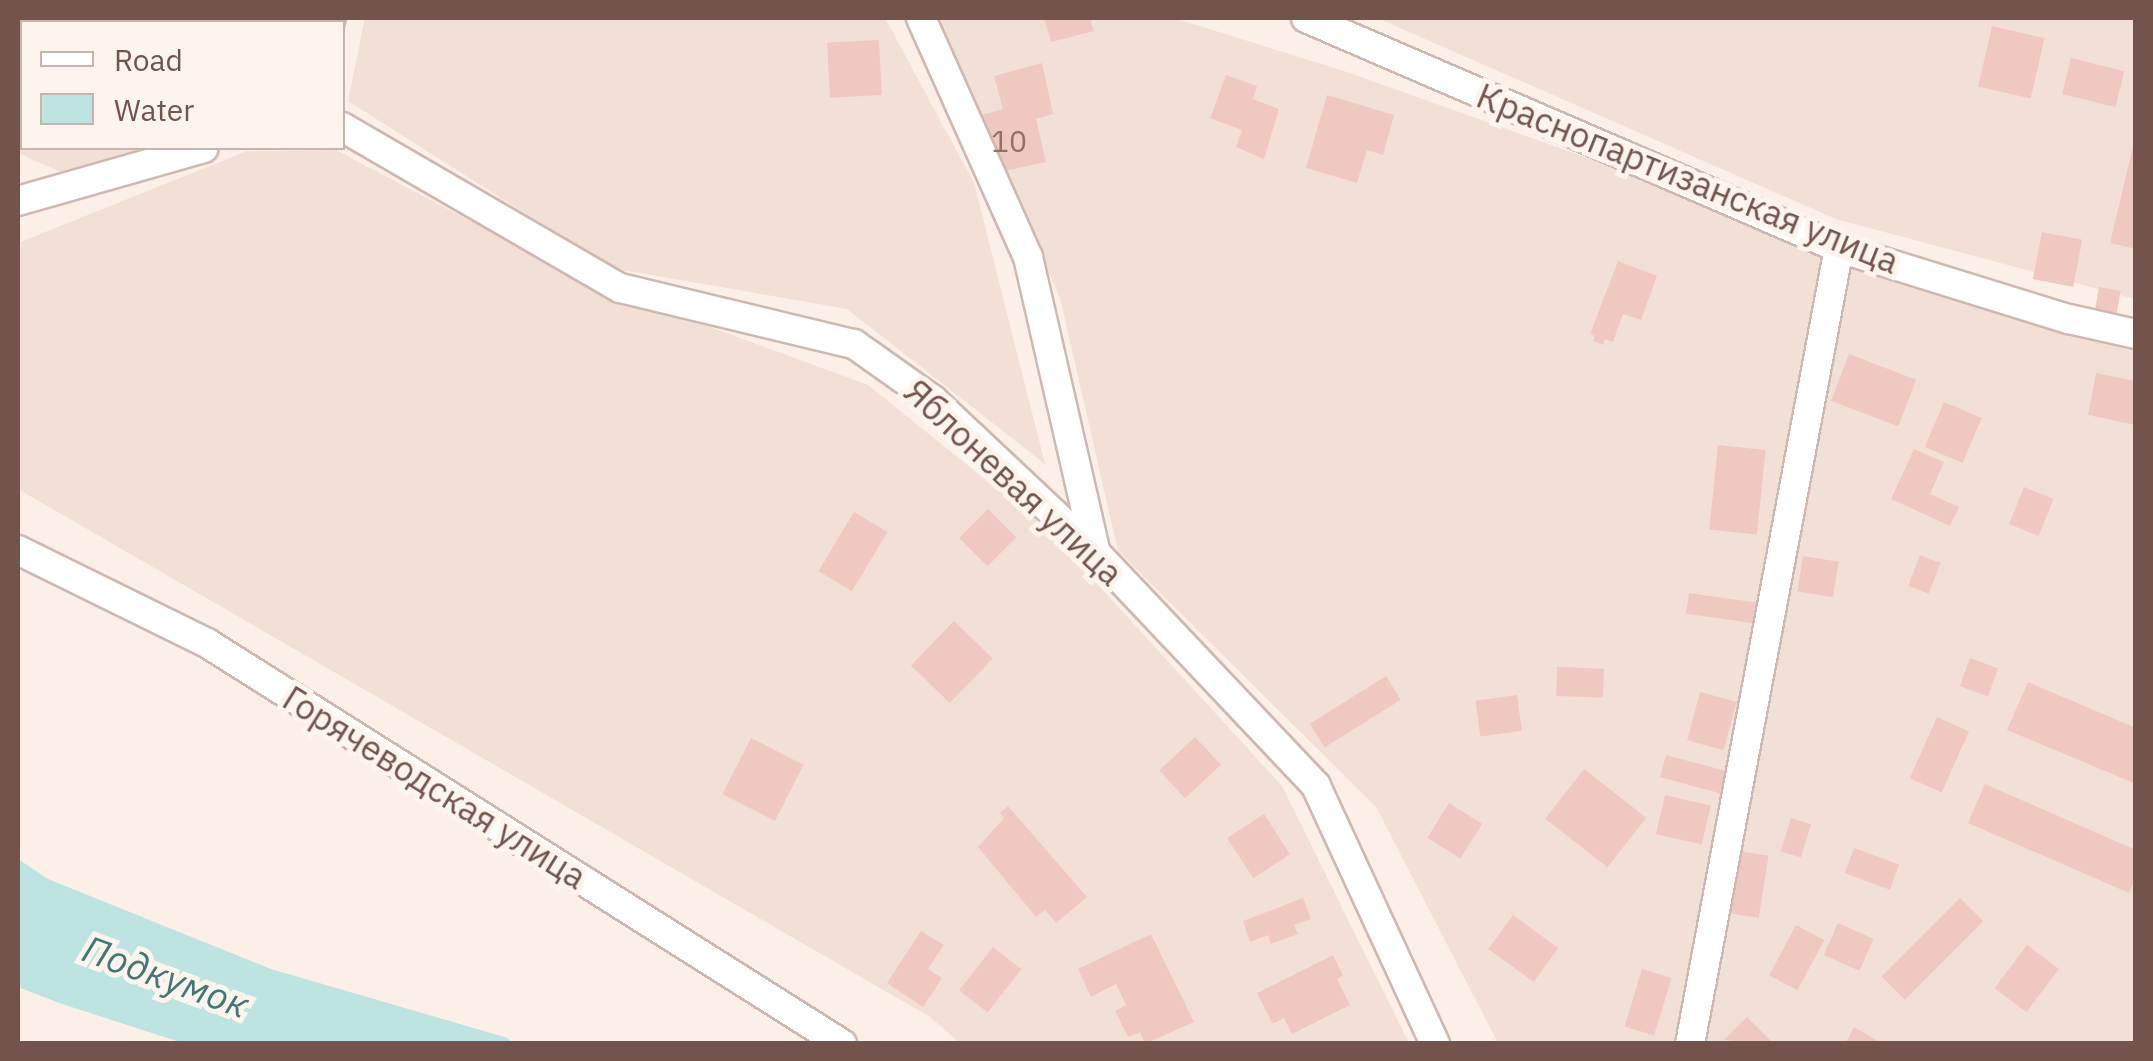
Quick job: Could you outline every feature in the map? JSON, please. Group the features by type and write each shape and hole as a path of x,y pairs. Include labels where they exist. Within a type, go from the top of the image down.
{"street":[{"path":"921,18 1028,257 1096,553"},
{"name":"Краснопартизанская улица","path":"1306,18 1839,248 2069,319 2136,334"},
{"name":"Яблоневая улица","path":"345,129 620,288 854,344 933,400 1096,553 1316,786 1435,1044"},
{"path":"18,202 197,150"},
{"path":"1690,1044 1839,248"},
{"name":"Горячеводская улица","path":"18,550 207,643 842,1044"}],"shaded area":[{"path":"18,18 312,18 20,20 20,150 148,150 67,175 18,153"},
{"path":"365,18 885,18 974,183 1045,464 847,309 611,268 348,101"},
{"path":"934,18 1174,18 1347,72 1839,248 2135,334 2135,1043 1498,1043 1376,807 1118,551 1060,298"},
{"path":"1377,18 2135,18 2135,299 1836,219"},
{"path":"336,150 580,279 868,385 1048,530 1282,786 1409,1043 960,1043 930,1017 18,489 18,243 247,151"}],"water":[{"name":"Подкумок","path":"18,859 48,879 271,969 508,1038 511,1043 183,1043 62,1004 18,987"}],"building":[{"path":"1044,18 1090,18 1094,31 1051,42"},
{"path":"1992,26 2045,38 2031,99 1978,86"},
{"path":"879,40 882,95 830,98 827,43"},
{"path":"2071,58 2124,71 2115,107 2062,94"},
{"path":"1042,63 1053,114 1036,119 1046,162 987,175 971,118 1003,109 994,76"},
{"path":"1226,75 1257,86 1253,99 1279,109 1264,159 1236,147 1242,130 1210,118"},
{"path":"1327,95 1394,115 1383,155 1367,150 1357,183 1306,168"},
{"path":"2136,142 2136,249 2110,243"},
{"path":"2042,232 2082,240 2073,287 2033,279"},
{"path":"1618,261 1657,276 1641,320 1623,314 1613,342 1605,339 1603,345 1593,341 1595,336 1590,334"},
{"path":"2099,287 2121,291 2116,315 2095,312"},
{"path":"1849,354 1916,380 1898,426 1831,401"},
{"path":"2096,373 2136,381 2136,425 2088,415"},
{"path":"1944,402 1982,418 1963,463 1925,447"},
{"path":"1718,445 1766,450 1757,535 1709,530"},
{"path":"1914,449 1944,462 1930,494 1959,507 1950,526 1891,499"},
{"path":"2024,487 2054,499 2039,536 2009,524"},
{"path":"988,509 1016,537 987,566 959,538"},
{"path":"854,512 887,532 852,591 818,571"},
{"path":"1920,555 1941,563 1929,594 1908,586"},
{"path":"1803,556 1839,562 1833,597 1797,592"},
{"path":"1689,593 1758,603 1755,624 1686,614"},
{"path":"954,621 993,659 950,703 911,666"},
{"path":"1970,658 1998,668 1988,696 1960,686"},
{"path":"1557,667 1604,669 1603,698 1556,696"},
{"path":"1386,676 1401,700 1325,747 1310,724"},
{"path":"2028,682 2136,728 2136,784 2007,730"},
{"path":"1700,692 1737,702 1724,750 1687,740"},
{"path":"1517,695 1522,731 1480,736 1475,701"},
{"path":"1937,717 1969,731 1942,792 1910,778"},
{"path":"1195,737 1221,765 1185,798 1159,770"},
{"path":"751,738 804,765 775,821 722,794"},
{"path":"1666,755 1732,773 1726,795 1660,777"},
{"path":"1584,769 1646,818 1607,867 1545,819"},
{"path":"1985,784 2136,850 2136,877 2129,893 1968,823"},
{"path":"1665,795 1711,806 1702,845 1656,834"},
{"path":"1449,803 1482,824 1460,858 1427,838"},
{"path":"1008,806 1087,897 1056,923 1045,910 1036,917 978,847 1004,818 1000,813"},
{"path":"1264,814 1290,854 1253,878 1227,838"},
{"path":"1791,818 1811,824 1801,858 1781,851"},
{"path":"1854,848 1899,864 1890,890 1845,873"},
{"path":"1739,851 1769,856 1759,918 1729,913"},
{"path":"1303,898 1311,919 1294,925 1298,934 1271,944 1268,935 1250,942 1243,921"},
{"path":"1960,898 1983,921 1905,1000 1882,976"},
{"path":"1513,915 1558,948 1534,982 1488,949"},
{"path":"1838,923 1874,939 1859,971 1824,955"},
{"path":"1796,925 1824,940 1797,990 1769,975"},
{"path":"921,931 944,945 928,969 942,978 923,1007 887,983"},
{"path":"1151,934 1194,1022 1145,1044 1140,1032 1128,1037 1115,1011 1126,1005 1116,984 1091,997 1078,969"},
{"path":"2027,945 2059,969 2026,1012 1995,988"},
{"path":"993,947 1021,969 988,1013 959,990"},
{"path":"1333,955 1343,976 1337,979 1350,1005 1292,1034 1284,1018 1273,1024 1257,993"},
{"path":"1642,969 1672,978 1654,1035 1624,1026"},
{"path":"1747,1017 1774,1044 1724,1040"},
{"path":"1854,1027 1883,1044 1845,1044"}]}
